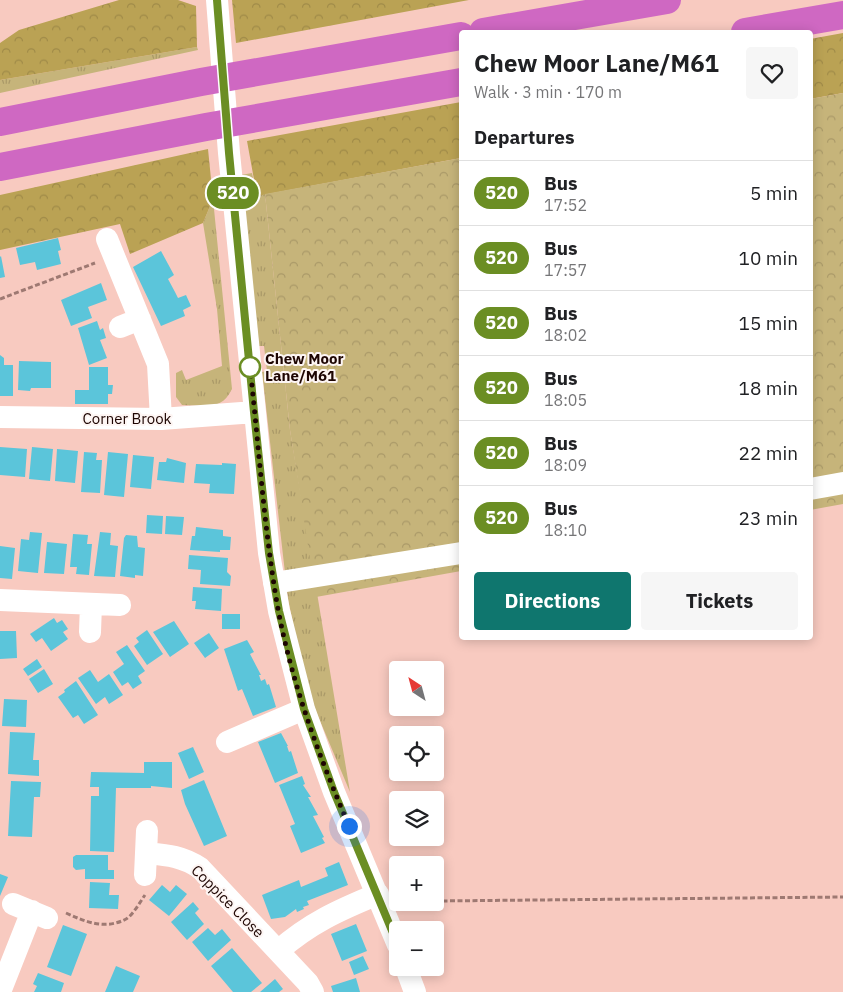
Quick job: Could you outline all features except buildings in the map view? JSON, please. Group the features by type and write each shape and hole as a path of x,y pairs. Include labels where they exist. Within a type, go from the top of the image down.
{"highway":[{"path":"495,30 667,0"},
{"path":"757,30 843,15"},
{"path":"0,122 201,82 459,36"},
{"path":"0,167 206,127 459,82"}],"street":[{"path":"217,0 229,153 254,412 274,583 289,658 304,709 334,792 389,922"},
{"path":"111,248 130,323 158,364 161,419"},
{"name":"Corner Brook","path":"0,417 161,419 254,412"},
{"path":"813,488 843,483"},
{"path":"274,583 459,553"},
{"path":"0,600 120,605"},
{"path":"90,632 91,604"},
{"path":"227,742 304,709"},
{"name":"Coppice Close","path":"145,875 146,842 187,859 200,868 308,983 313,992"},
{"path":"278,951 302,930 317,921 378,894"},
{"path":"0,992 30,911"},
{"path":"409,976 415,992"}],"path":[{"path":"0,300 111,248"},
{"path":"30,911 61,911 93,925 103,925 127,919 151,887 145,875"},
{"path":"444,901 843,897"}],"green space":[{"path":"119,0 178,0 196,6 197,47 0,80 0,43 19,30"},
{"path":"232,0 469,0 236,43"},
{"path":"843,33 843,93 813,98 813,38"},
{"path":"197,47 198,50 0,93 0,80"},
{"path":"843,93 843,504 813,509 813,98"},
{"path":"459,102 459,158 257,196 247,141"},
{"path":"208,149 213,199 203,223 130,254 120,224 0,250 0,195"},
{"path":"459,158 459,571 316,597 290,430 265,194"},
{"path":"252,173 257,196 265,194 290,430 350,792 315,709 299,652 288,599 262,372 267,371 264,346 259,346 241,175"},
{"path":"213,199 232,389 223,401 211,406 182,405 176,397 176,373 182,370 186,380 222,366 217,309 203,223"}],"bus line":[{"name":"520","path":"217,0 229,153 254,412 269,553 279,611 289,658 304,709 334,792 389,922"}],"place":[{"name":"Chew Moor Lane/M61","path":"250,367"}],"route":[{"path":"250,367 269,553 289,658 304,709 334,792 349,826"}]}
